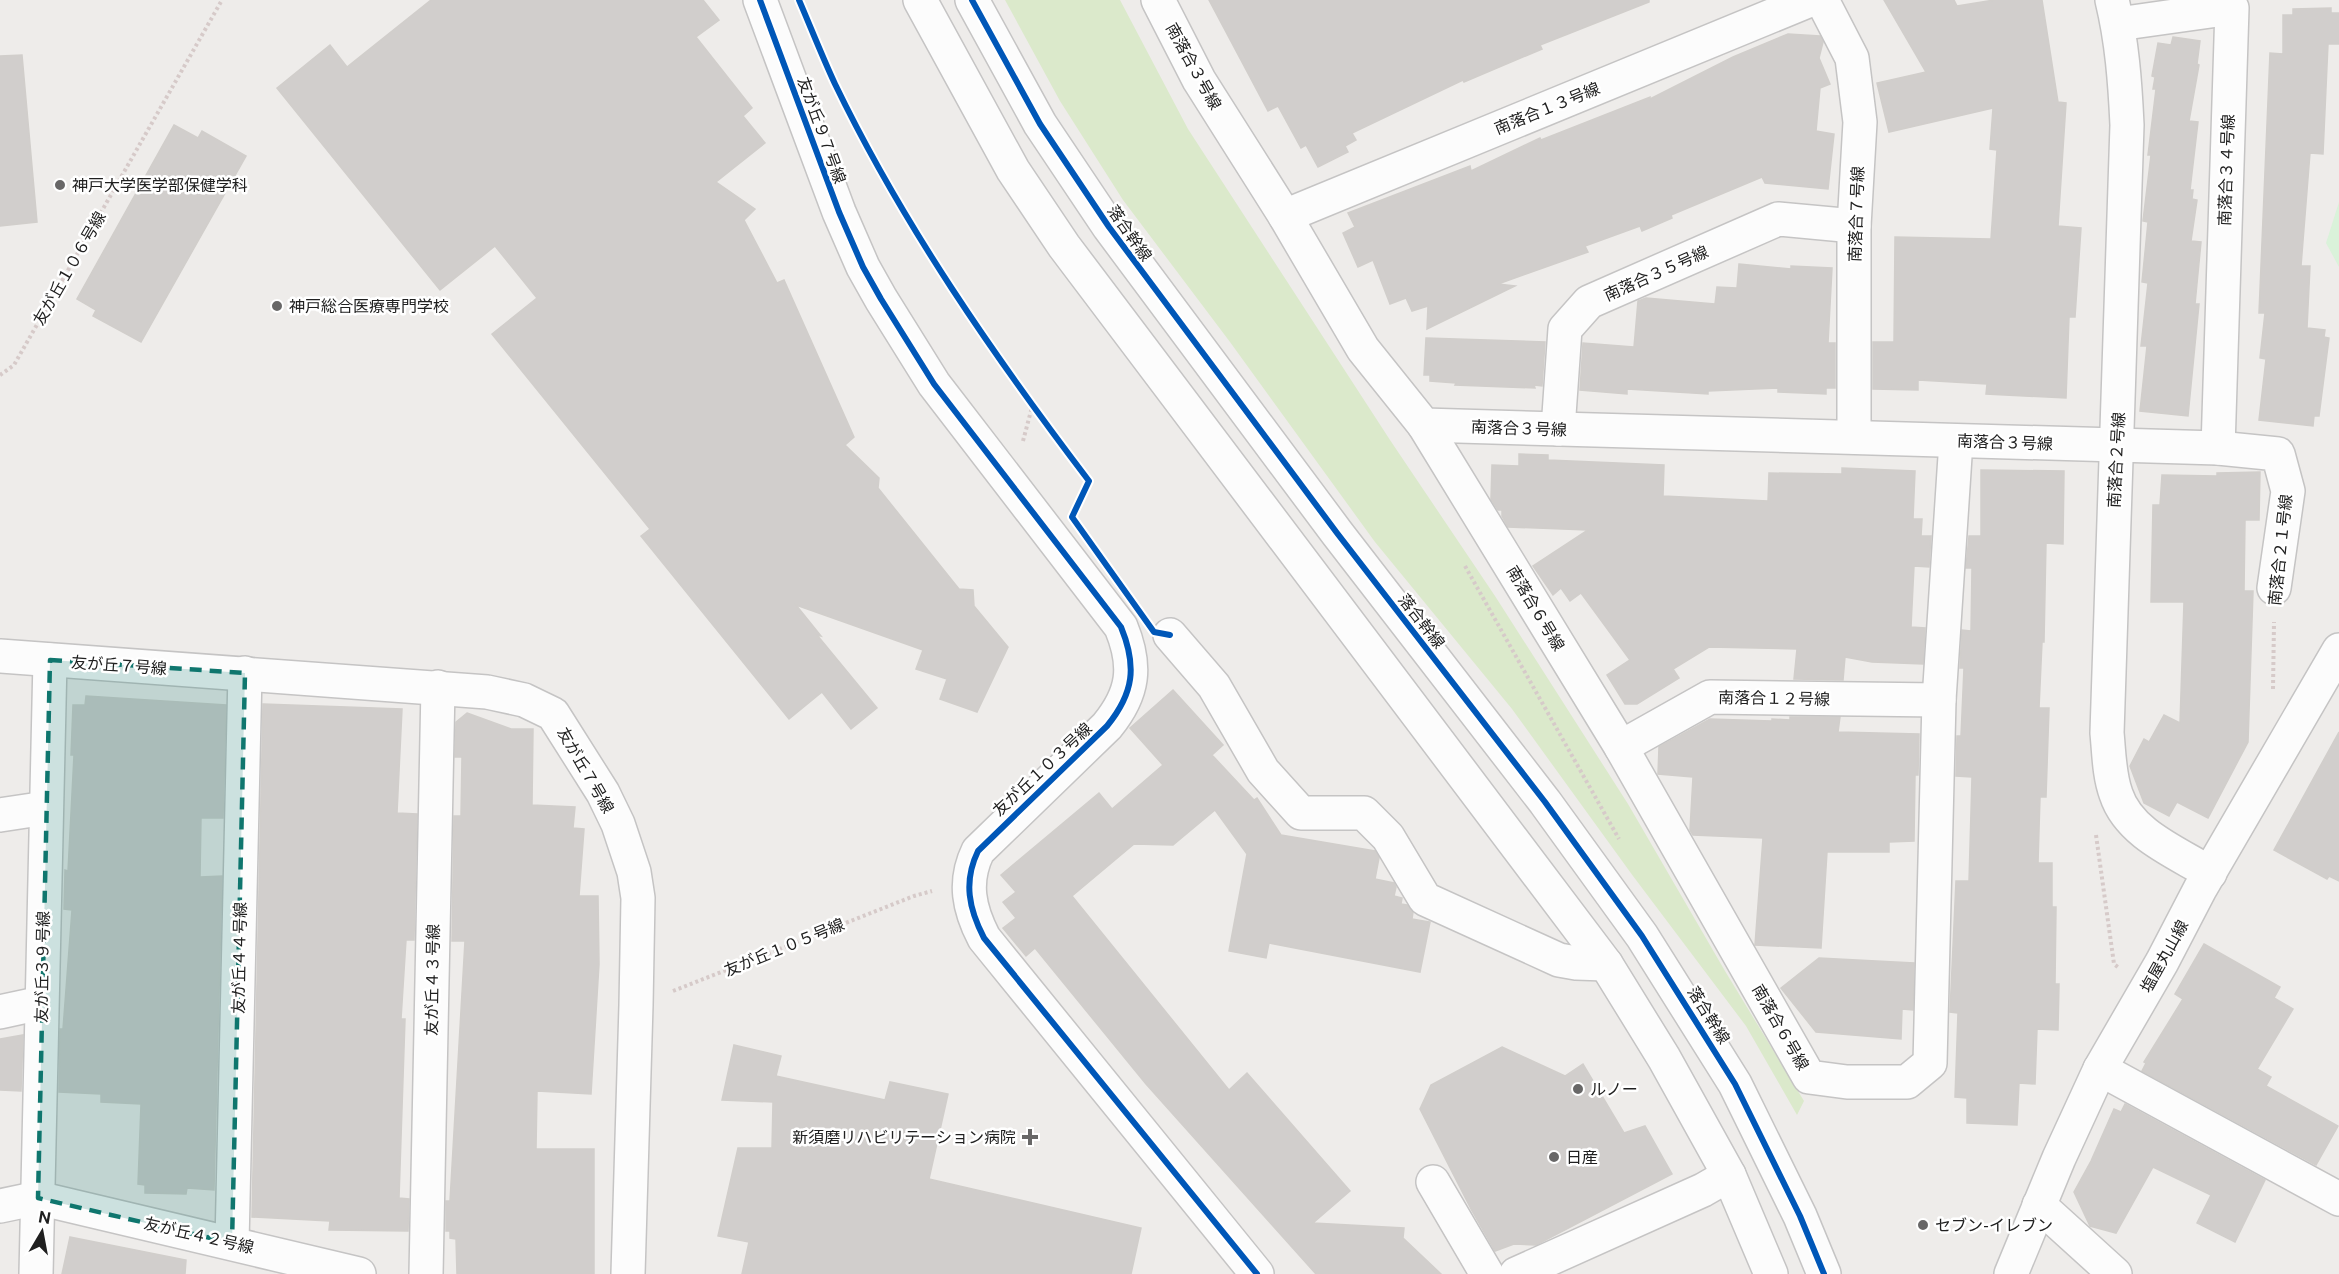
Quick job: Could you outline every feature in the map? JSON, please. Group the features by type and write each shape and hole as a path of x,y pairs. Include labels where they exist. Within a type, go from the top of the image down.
{"street":[{"name":"友が丘９７号線","path":"760,0 828,184 863,267"},
{"path":"920,0 1013,170 1064,246 1606,964 1664,1058 1729,1175 1771,1274"},
{"name":"落合幹線","path":"972,0 1040,124 1109,227 1337,532 1545,802 1642,936 1735,1084 1800,1216 1824,1274"},
{"name":"南落合３号線","path":"1158,0 1199,80 1285,216 1363,349 1424,425 2116,446"},
{"name":"南落合１３号線","path":"1285,216 1810,0"},
{"name":"南落合７号線","path":"1822,0 1852,58 1860,122 1854,226 1854,437"},
{"name":"南落合３４号線","path":"2115,12 2232,8 2218,448"},
{"name":"南落合２号線","path":"2115,12 2124,69 2127,125 2107,733 2115,794 2135,826 2210,873"},
{"name":"南落合３５号線","path":"1558,429 1565,329 1589,302 1778,219 1854,226"},
{"name":"友が丘１０３号線","path":"863,267 904,339 934,384 1121,627 1129,646 1131,667 1128,693 1119,711 1107,726 978,851 971,864 968,884 969,902 974,919 984,938 1257,1274"},
{"name":"南落合６号線","path":"1424,425 1621,747 1809,1077 1847,1082 1907,1082 1930,1063 1939,700 1956,441"},
{"name":"南落合２１号線","path":"2116,446 2218,448 2278,454 2288,491 2274,588"},
{"path":"1170,635 1214,686 1263,771 1301,813 1364,813 1388,837 1425,899 1559,960 1606,964"},
{"name":"塩屋丸山線","path":"2011,1274 2039,1205 2100,1070 2210,873 2339,650"},
{"name":"友が丘７号線","path":"0,656 487,692 524,700 553,714 603,793 618,825 634,872 638,898 628,1274"},
{"name":"友が丘３９号線","path":"36,1274 50,660"},
{"name":"友が丘４４号線","path":"232,1243 245,673"},
{"name":"友が丘４３号線","path":"426,1274 438,687"},
{"name":"南落合１２号線","path":"1621,747 1710,697 1939,700"},
{"path":"0,815 46,808"},
{"path":"0,1012 41,1003"},
{"path":"2100,1070 2339,1199"},
{"path":"1516,1274 1703,1190 1729,1175"},
{"path":"1433,1182 1487,1274"},
{"path":"0,1206 38,1198"},
{"name":"友が丘４２号線","path":"38,1198 359,1274"},
{"path":"2039,1205 2115,1274"}],"path":[{"path":"813,31 835,83 884,178 944,276 1025,397 1089,481 1072,517"},
{"path":"1464,564 1623,846"},
{"path":"2096,832 2114,964 2121,969 2127,960"}],"highlighted area":[{"path":"50,660 245,673 232,1243 38,1198"}],"green space":[{"path":"1005,0 1120,0 1188,129 1390,440 1495,596 1628,804 1804,1101 1797,1115 1746,1026 1633,876 1512,709 1375,542 1230,342 1123,200 1060,101"},
{"path":"2339,202 2339,267 2326,243"}],"building":[{"path":"431,0 703,0 719,20 696,37 752,108 743,116 765,143 716,182 755,209 744,220 777,283 784,280 854,437 845,445 879,478 878,488 959,589 973,590 974,606 1008,647 977,712 940,699 947,679 916,669 923,650 796,605 821,636 817,635 877,708 851,729 822,692 789,719 641,536 650,529 492,334 537,298 495,246 440,290 277,88 330,45 347,67"},
{"path":"1209,0 1649,0 1649,2 1540,45 1542,49 1464,82 1463,80 1352,133 1356,140 1345,146 1348,152 1318,167 1306,145 1301,148 1278,106 1268,111"},
{"path":"1884,0 1954,0 1957,6 1994,0 2042,0 2058,102 2066,103 2058,226 2081,228 2075,317 2069,317 2066,398 1986,394 1987,384 1918,380 1918,390 1873,389 1873,342 1894,342 1895,237 1991,239 1997,150 1990,149 1993,108 1889,132 1877,83 1926,72"},
{"path":"2331,8 2331,13 2339,13 2339,44 2328,44 2323,154 2310,153 2301,266 2310,266 2307,328 2325,330 2324,337 2329,338 2319,416 2314,416 2313,426 2259,420 2266,359 2260,358 2265,313 2259,313 2270,53 2283,54 2283,15 2293,15 2293,9"},
{"path":"1788,34 1820,36 1823,42 1819,58 1830,84 1820,88 1816,131 1834,134 1828,189 1765,183 1762,177 1671,215 1672,218 1642,231 1640,226 1585,246 1588,252 1498,284 1515,286 1427,329 1428,306 1412,311 1406,298 1390,304 1373,260 1358,267 1343,233 1355,227 1348,213 1470,166 1471,171 1540,138 1541,140 1650,97 1650,99 1733,57"},
{"path":"2173,37 2200,41 2197,64 2199,65 2189,121 2198,122 2190,190 2193,190 2192,199 2197,200 2191,241 2201,242 2195,304 2199,304 2188,416 2140,411 2147,346 2141,346 2148,283 2142,282 2148,222 2143,221 2156,89 2153,89 2155,77 2152,76 2158,43 2171,45"},
{"path":"22,55 37,222 0,226 0,56"},
{"path":"174,125 198,138 202,131 246,156 141,342 93,316 96,310 77,299"},
{"path":"1739,264 1791,269 1791,266 1832,268 1828,343 1835,343 1835,388 1826,388 1826,394 1778,392 1778,388 1708,391 1708,394 1627,389 1627,394 1580,390 1583,343 1634,347 1638,301 1646,298 1715,304 1717,287 1737,288"},
{"path":"1426,338 1545,342 1542,386 1534,385 1535,388 1455,385 1456,383 1430,381 1430,375 1424,375"},
{"path":"1519,454 1548,455 1548,460 1664,465 1663,496 1768,501 1769,473 1842,474 1842,468 1915,471 1913,519 1922,519 1921,536 1931,536 1929,567 1914,566 1911,627 1925,628 1923,664 1872,662 1845,657 1843,680 1794,679 1797,649 1709,647 1673,669 1679,678 1637,704 1625,704 1607,675 1630,660 1581,593 1570,601 1561,588 1553,595 1533,566 1588,530 1508,527 1502,516 1502,510 1498,510 1491,499 1492,465 1519,466"},
{"path":"1981,470 2064,471 2063,544 2046,543 2044,642 2042,642 2039,708 2049,708 2046,797 2040,797 2038,863 2052,863 2052,907 2056,907 2055,984 2059,984 2058,1030 2037,1029 2035,1084 2019,1083 2017,1125 1967,1123 1967,1098 1955,1097 1958,1013 1950,1012 1956,881 1969,881 1972,777 1956,776 1957,736 1961,736 1964,668 1960,668 1962,630 1971,631 1972,568 1966,568 1969,536 1981,536"},
{"path":"2260,472 2259,520 2245,520 2244,591 2253,591 2248,742 2208,818 2177,802 2169,816 2144,803 2130,766 2144,739 2149,742 2164,715 2180,723 2184,602 2151,602 2153,505 2160,505 2162,475 2217,476 2217,473"},
{"path":"1173,690 1223,745 1212,755 1254,800 1257,798 1281,835 1375,851 1379,858 1375,879 1394,883 1396,887 1394,896 1402,898 1401,904 1407,905 1413,912 1412,919 1430,922 1420,972 1269,943 1266,958 1229,951 1247,854 1215,810 1173,845 1134,844 1072,896 1229,1090 1247,1073 1350,1191 1313,1223 1404,1228 1403,1238 1441,1274 1316,1274 1146,1084 1035,948 1026,956 1003,928 1016,918 1003,902 1016,892 1001,875 1099,793 1112,809 1163,765 1130,728"},
{"path":"86,696 226,705 223,818 201,818 200,877 222,876 214,1190 187,1188 186,1194 145,1193 145,1185 138,1184 141,1104 101,1102 101,1094 59,1092 60,1029 63,1029 72,910 64,909 74,755 71,755 73,705 85,705"},
{"path":"263,704 402,709 397,813 417,814 414,940 406,940 401,1019 405,1019 399,1198 409,1199 408,1231 329,1230 330,1221 252,1217"},
{"path":"467,713 511,729 533,729 532,805 575,807 573,828 584,829 579,896 598,896 599,964 591,1094 537,1091 536,1149 594,1149 594,1274 457,1274 456,1239 450,1238 450,1231 446,1231 446,1201 450,1201 465,941 452,941 454,816 461,816 462,757 455,757 456,722"},
{"path":"1790,717 1840,717 1838,732 1919,734 1918,775 1915,775 1914,841 1889,842 1889,852 1827,852 1821,948 1755,945 1763,838 1693,835 1690,830 1693,777 1658,774 1659,747 1710,719 1772,721 1772,719 1790,720"},
{"path":"2339,732 2339,881 2329,876 2327,879 2274,850"},
{"path":"2204,944 2280,987 2274,998 2293,1009 2257,1069 2271,1077 2266,1086 2338,1126 2316,1165 2142,1071 2146,1063 2144,1062 2183,999 2175,994"},
{"path":"1819,958 1914,963 1913,1010 1902,1009 1901,1039 1816,1032 1781,988"},
{"path":"23,1035 21,1091 0,1090 0,1039"},
{"path":"734,1045 781,1056 776,1076 885,1100 890,1082 948,1094 929,1179 1141,1228 1131,1274 742,1274 749,1242 718,1236 738,1148 772,1148 773,1102 722,1100"},
{"name":"日産","path":"1502,1047 1565,1076 1583,1064 1624,1133 1645,1126 1672,1174 1536,1245 1514,1244 1495,1251 1420,1109 1431,1085"},
{"path":"2125,1104 2265,1180 2235,1242 2197,1223 2211,1195 2153,1167 2116,1233 2090,1226 2074,1192 2091,1161 2114,1109 2121,1112"},
{"path":"70,1237 186,1260 185,1274 62,1274"}],"cycle path":[{"path":"760,0 839,212 863,267 881,299 934,384 1121,627 1126,641 1131,667 1130,679 1128,690 1116,714 1107,726 978,851 973,862 969,885 975,917 984,938 1257,1274"},
{"path":"799,0 835,84 920,239 985,338 1089,481 1072,517 1154,632 1170,635"},
{"path":"972,0 1040,124 1109,227 1337,533 1545,802 1642,936 1735,1084 1800,1216 1824,1274"}],"place":[{"name":"神戸大学医学部保健学科","path":"60,185"},
{"name":"神戸総合医療専門学校","path":"277,306"},
{"name":"ルノー","path":"1578,1089"},
{"name":"新須磨リハビリテーション病院","path":"1030,1137"},
{"name":"日産","path":"1554,1157"},
{"name":"セブン-イレブン","path":"1923,1225"}]}
